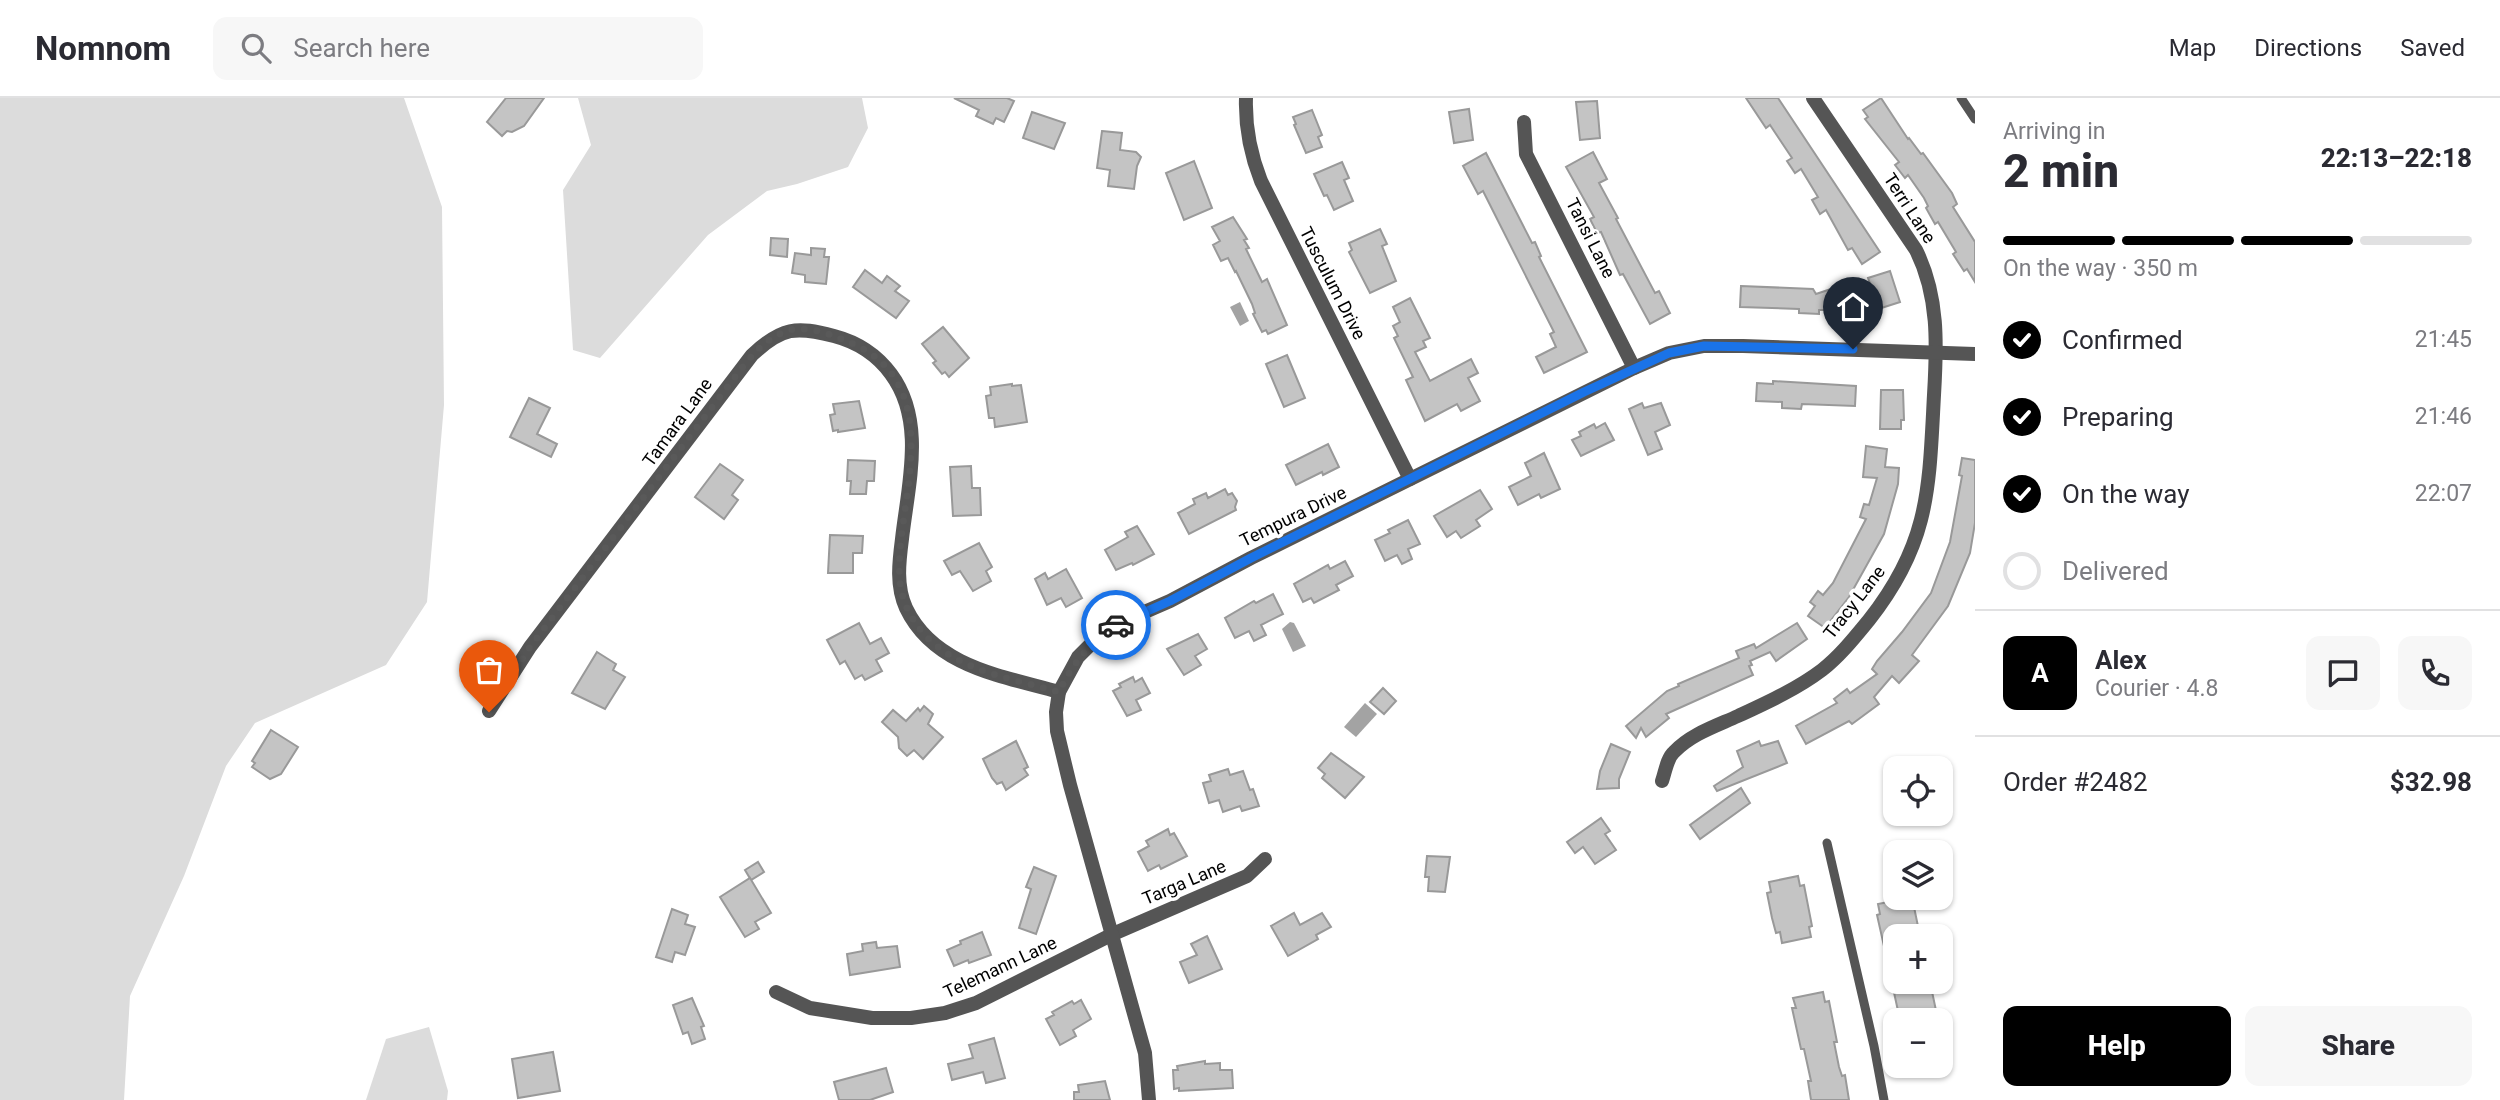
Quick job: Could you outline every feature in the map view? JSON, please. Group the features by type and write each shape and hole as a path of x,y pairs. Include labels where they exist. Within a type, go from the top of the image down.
{"street":[{"name":"Tusculum Drive","path":"1246,98 1245,124 1250,150 1261,181 1410,479"},
{"name":"Terri Lane","path":"1813,98 1892,213 1924,267 1935,303 1936,353"},
{"name":"Tansi Lane","path":"1524,122 1526,154 1634,368"},
{"name":"Tamara Lane","path":"489,712 530,647 745,364 769,339 792,329 818,332 862,347 883,364 901,387 912,424 899,569 901,592 914,622 928,639 953,659 1059,692"},
{"name":"Tempura Drive","path":"1149,1100 1145,1053 1057,731 1059,692 1079,657 1091,644 1117,624 1170,601 1251,558 1669,353 1704,346 1778,346 1975,354"},
{"name":"Tracy Lane","path":"1662,781 1671,753 1698,734 1763,704 1822,670 1851,642 1888,595 1903,569 1922,523 1930,478 1936,353"},
{"name":"Targa Lane","path":"1113,934 1247,876 1265,859"},
{"name":"Telemann Lane","path":"776,992 810,1008 872,1018 911,1018 945,1013 975,1003 1113,934"}],"lane":[{"path":"1961,98 1975,119"},
{"path":"1827,843 1884,1100"}],"shaded area":[{"path":"0,98 404,98 442,207 444,405 427,602 386,665 255,723 226,766 184,876 130,996 124,1100 0,1100"},
{"path":"578,98 862,98 868,128 848,167 767,191 708,235 600,358 573,350 563,190 591,145"},
{"path":"1240,302 1249,321 1240,326 1230,307"},
{"path":"1290,622 1294,623 1306,646 1293,652 1282,629"},
{"path":"1365,703 1377,714 1356,737 1344,727"},
{"path":"429,1027 448,1091 447,1100 366,1100 386,1039"}],"building":[{"path":"506,98 544,98 524,126 512,132 507,131 502,136 487,122"},
{"path":"954,98 1007,98 1014,101 1004,122 996,118 993,124 976,116 979,110"},
{"path":"1746,98 1778,98 1880,252 1862,264 1852,248 1848,250 1826,210 1820,214 1812,200 1818,197 1801,169 1795,173 1787,161 1792,158 1770,125 1766,128"},
{"path":"1881,98 1908,139 1923,153 1952,193 1957,204 1953,207 1975,242 1975,282 1953,254 1956,252 1938,222 1935,224 1924,198 1908,175 1905,178 1895,165 1899,162 1865,119 1868,117 1863,110"},
{"path":"1597,101 1600,138 1580,140 1576,102"},
{"path":"1469,109 1473,140 1454,143 1449,112"},
{"path":"1312,110 1322,135 1318,137 1322,147 1306,153 1293,117"},
{"path":"1032,112 1065,123 1054,149 1023,138"},
{"path":"1102,131 1122,133 1120,150 1136,152 1141,157 1134,189 1108,186 1110,170 1097,168"},
{"path":"1593,152 1607,179 1599,183 1618,218 1616,219 1655,293 1659,291 1670,313 1650,324 1623,274 1620,275 1601,232 1597,233 1590,219 1594,217 1566,167"},
{"path":"1486,153 1532,243 1535,242 1541,256 1539,257 1587,352 1544,373 1536,357 1556,347 1550,334 1554,332 1483,191 1478,194 1463,166"},
{"path":"1194,161 1212,208 1184,220 1166,173"},
{"path":"1342,162 1349,178 1344,180 1353,201 1334,210 1314,174"},
{"path":"1233,217 1247,239 1244,240 1249,248 1246,249 1262,282 1267,279 1287,325 1268,334 1266,330 1262,332 1253,314 1252,304 1228,258 1221,261 1213,245 1220,241 1212,227"},
{"path":"1380,229 1387,244 1382,246 1396,281 1370,293 1349,252 1352,250 1349,243"},
{"path":"771,238 788,239 787,257 770,255"},
{"path":"811,248 825,249 824,257 829,257 826,284 805,282 805,275 792,273 795,253 811,255"},
{"path":"865,270 882,283 887,276 900,286 895,291 909,301 896,318 853,287"},
{"path":"1890,271 1900,302 1869,312 1865,296 1870,294 1869,290 1872,289 1868,278"},
{"path":"1741,286 1813,289 1816,294 1834,288 1833,310 1819,310 1819,314 1799,313 1799,309 1740,307"},
{"path":"1410,298 1430,338 1423,341 1426,347 1415,352 1430,381 1471,359 1478,373 1468,378 1480,401 1461,411 1457,404 1425,421 1406,380 1413,377 1394,338 1398,336 1393,326 1400,322 1393,307"},
{"path":"943,327 969,358 949,377 945,372 942,374 933,363 936,361 922,344"},
{"path":"1287,355 1305,398 1284,407 1266,364"},
{"path":"1773,381 1856,386 1855,406 1802,404 1801,409 1782,408 1782,402 1756,401 1757,383 1773,384"},
{"path":"1021,385 1027,422 995,427 994,418 989,418 986,396 991,395 990,387"},
{"path":"1881,390 1903,390 1904,420 1901,420 1901,429 1880,429"},
{"path":"529,398 550,408 537,434 557,444 551,457 510,437"},
{"path":"859,401 865,428 833,431 830,415 835,414 833,404"},
{"path":"1642,403 1644,408 1661,403 1670,425 1655,432 1662,449 1648,455 1629,409"},
{"path":"1605,423 1614,440 1581,456 1572,440 1581,436 1579,432 1594,424 1596,428"},
{"path":"1328,444 1339,467 1296,485 1286,465"},
{"path":"1866,446 1887,449 1885,467 1899,468 1898,484 1884,534 1849,597 1825,628 1808,616 1815,606 1810,602 1818,591 1823,595 1833,583 1866,519 1860,517 1864,504 1869,505 1877,478 1863,477"},
{"path":"1544,453 1560,489 1541,498 1539,494 1518,505 1509,487 1531,476 1525,463"},
{"path":"1962,458 1975,460 1975,523 1970,553 1948,606 1912,655 1919,661 1899,683 1892,676 1874,697 1879,704 1852,724 1849,721 1806,744 1796,726 1837,703 1834,699 1847,689 1850,693 1877,674 1872,669 1877,661 1931,593 1950,542 1962,476 1959,475"},
{"path":"848,460 875,461 874,481 867,481 866,494 850,494 851,481 847,481"},
{"path":"720,464 743,480 732,495 738,500 724,519 695,497"},
{"path":"971,466 972,488 980,488 981,515 953,516 950,467"},
{"path":"1225,489 1228,495 1232,493 1237,501 1236,510 1189,534 1178,513 1195,504 1193,499 1206,493 1208,498"},
{"path":"1480,490 1492,509 1476,520 1480,526 1461,538 1456,531 1447,537 1434,516"},
{"path":"1408,520 1420,544 1408,549 1412,559 1402,564 1397,555 1385,561 1375,540"},
{"path":"1137,526 1154,554 1116,570 1105,550 1128,537 1125,532"},
{"path":"830,535 863,536 862,553 853,553 853,573 828,573"},
{"path":"979,543 992,567 986,571 991,581 973,591 960,571 952,575 944,561"},
{"path":"1345,561 1353,576 1336,585 1339,590 1314,603 1311,598 1303,602 1294,584 1328,565 1330,569"},
{"path":"1066,569 1082,598 1066,607 1061,598 1047,605 1035,579 1045,573 1048,579"},
{"path":"1273,594 1283,614 1261,625 1266,635 1254,641 1249,631 1235,638 1225,618 1254,601 1256,603"},
{"path":"859,623 870,644 881,638 889,653 876,660 882,671 865,680 862,675 855,679 845,661 840,664 827,640"},
{"path":"1797,623 1807,639 1776,661 1770,652 1750,661 1753,675 1666,714 1669,718 1646,737 1641,728 1636,738 1626,726 1667,691 1679,686 1678,684 1739,658 1736,651 1754,644 1756,648"},
{"path":"1198,634 1207,649 1195,656 1201,665 1184,675 1167,649"},
{"path":"597,652 616,664 613,670 625,677 605,709 572,693"},
{"path":"1133,677 1135,682 1142,678 1150,693 1136,700 1141,710 1127,716 1113,691 1121,687 1119,684"},
{"path":"1383,688 1396,701 1384,714 1370,702"},
{"path":"924,706 933,714 928,724 943,737 923,759 914,750 907,756 899,748 898,737 882,722 893,710 906,721 918,708 920,711"},
{"path":"271,730 298,747 281,774 270,779 252,767 255,763 252,761"},
{"path":"1016,741 1028,767 1024,769 1028,775 1006,790 1002,782 997,784 992,778 983,759"},
{"path":"1759,741 1761,746 1778,741 1787,763 1717,791 1714,786 1743,767 1737,751"},
{"path":"1611,744 1630,752 1619,779 1619,788 1597,789 1600,771"},
{"path":"1331,753 1364,777 1345,798 1322,778 1325,774 1318,768"},
{"path":"1228,769 1230,775 1243,771 1259,806 1242,811 1240,806 1223,812 1219,800 1209,803 1203,783 1211,781 1209,775"},
{"path":"1741,788 1750,803 1700,839 1690,825"},
{"path":"1601,818 1610,831 1605,834 1616,850 1595,864 1583,847 1575,853 1567,842"},
{"path":"1168,829 1170,835 1174,833 1187,856 1161,869 1159,865 1148,871 1138,852 1149,846 1146,841"},
{"path":"1427,856 1450,857 1445,892 1428,891 1429,877 1425,877"},
{"path":"758,862 764,872 751,880 745,870"},
{"path":"1034,867 1056,876 1036,934 1019,928 1031,889 1026,887"},
{"path":"1798,876 1800,886 1804,885 1812,926 1809,927 1811,937 1782,943 1780,932 1776,933 1772,918 1767,893 1771,892 1769,882"},
{"path":"750,878 771,913 755,922 759,929 745,937 720,897"},
{"path":"1883,903 1883,910 1915,910 1918,924 1883,924 1883,942 1877,915 1880,914 1878,904"},
{"path":"672,909 688,915 685,924 695,927 685,955 675,952 672,962 656,957"},
{"path":"1294,913 1300,925 1322,913 1331,927 1316,935 1318,939 1288,956 1271,926"},
{"path":"982,932 991,955 954,966 947,950"},
{"path":"1207,936 1222,969 1189,983 1180,962 1197,955 1191,944"},
{"path":"876,942 877,948 897,946 900,967 850,975 847,954 863,951 862,944"},
{"path":"1823,992 1825,1002 1829,1001 1839,1067 1842,1076 1845,1075 1849,1100 1811,1100 1808,1081 1811,1081 1792,1008 1796,1008 1793,998"},
{"path":"1894,994 1933,994 1935,1008 1897,1008"},
{"path":"692,998 704,1026 701,1027 705,1039 692,1044 688,1032 683,1034 673,1005"},
{"path":"1081,1000 1091,1019 1073,1030 1076,1036 1060,1045 1046,1019 1054,1015 1052,1012 1072,1001 1074,1004"},
{"path":"994,1038 1005,1078 986,1083 983,1072 952,1080 948,1064 973,1058 969,1045"},
{"path":"553,1052 560,1091 518,1098 512,1059"},
{"path":"1205,1061 1205,1064 1220,1063 1220,1070 1232,1070 1233,1088 1174,1089 1173,1070 1178,1070 1177,1066"},
{"path":"886,1068 893,1092 870,1100 839,1100 834,1082"},
{"path":"1105,1081 1110,1100 1074,1100 1074,1092 1079,1092 1078,1085"}],"way so far":[{"path":"489,712 530,647 752,355 769,339 792,329 818,332 862,347 883,364 901,387 912,424 899,569 901,592 914,622 928,639 953,659 1059,692 1079,657 1116,625"}],"route":[{"path":"1116,625 1170,601 1584,392 1669,353 1704,346 1853,349"}]}
